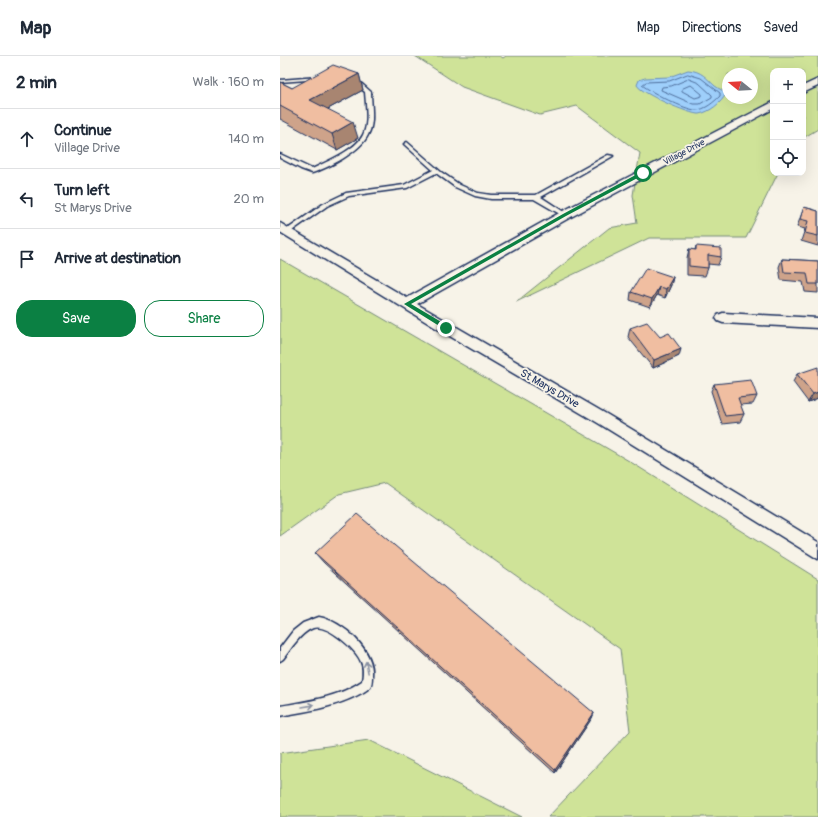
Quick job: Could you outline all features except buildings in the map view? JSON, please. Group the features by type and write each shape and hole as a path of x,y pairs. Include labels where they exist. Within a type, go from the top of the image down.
{"street":[{"path":"806,88 818,82"},
{"name":"Village Drive","path":"407,304 565,215 770,107"},
{"name":"St Marys Drive","path":"284,229 407,304 603,419 818,551"},
{"path":"723,318 818,323"}],"lane":[{"path":"280,81 324,78"},
{"path":"280,156 312,171 355,147 366,136 369,120 368,92 360,85 348,80"},
{"path":"407,144 436,171 453,183 476,194 501,197 537,198 565,215"},
{"path":"537,198 610,156"},
{"path":"284,229 348,194 405,187 436,171"},
{"path":"280,656 299,632 308,625 320,622 330,625 354,645 364,657 368,672 366,684 335,701 280,711"}],"green space":[{"path":"415,56 500,56 503,58 506,56 818,56 818,129 806,136 806,68 770,68 770,176 777,176 746,238 649,238 516,302 609,228 637,223 633,195 640,153 577,106 540,115 462,87"},
{"path":"280,259 629,461 818,579 818,817 548,817 630,731 620,649 385,483 339,494 280,536"},
{"path":"369,740 522,817 280,817 280,753"}],"water":[{"path":"688,70 700,73 722,91 722,99 711,109 699,114 686,111 666,103 640,89 637,85 639,80 645,78 669,77"}],"route":[{"path":"446,328 407,304 643,173"}]}
